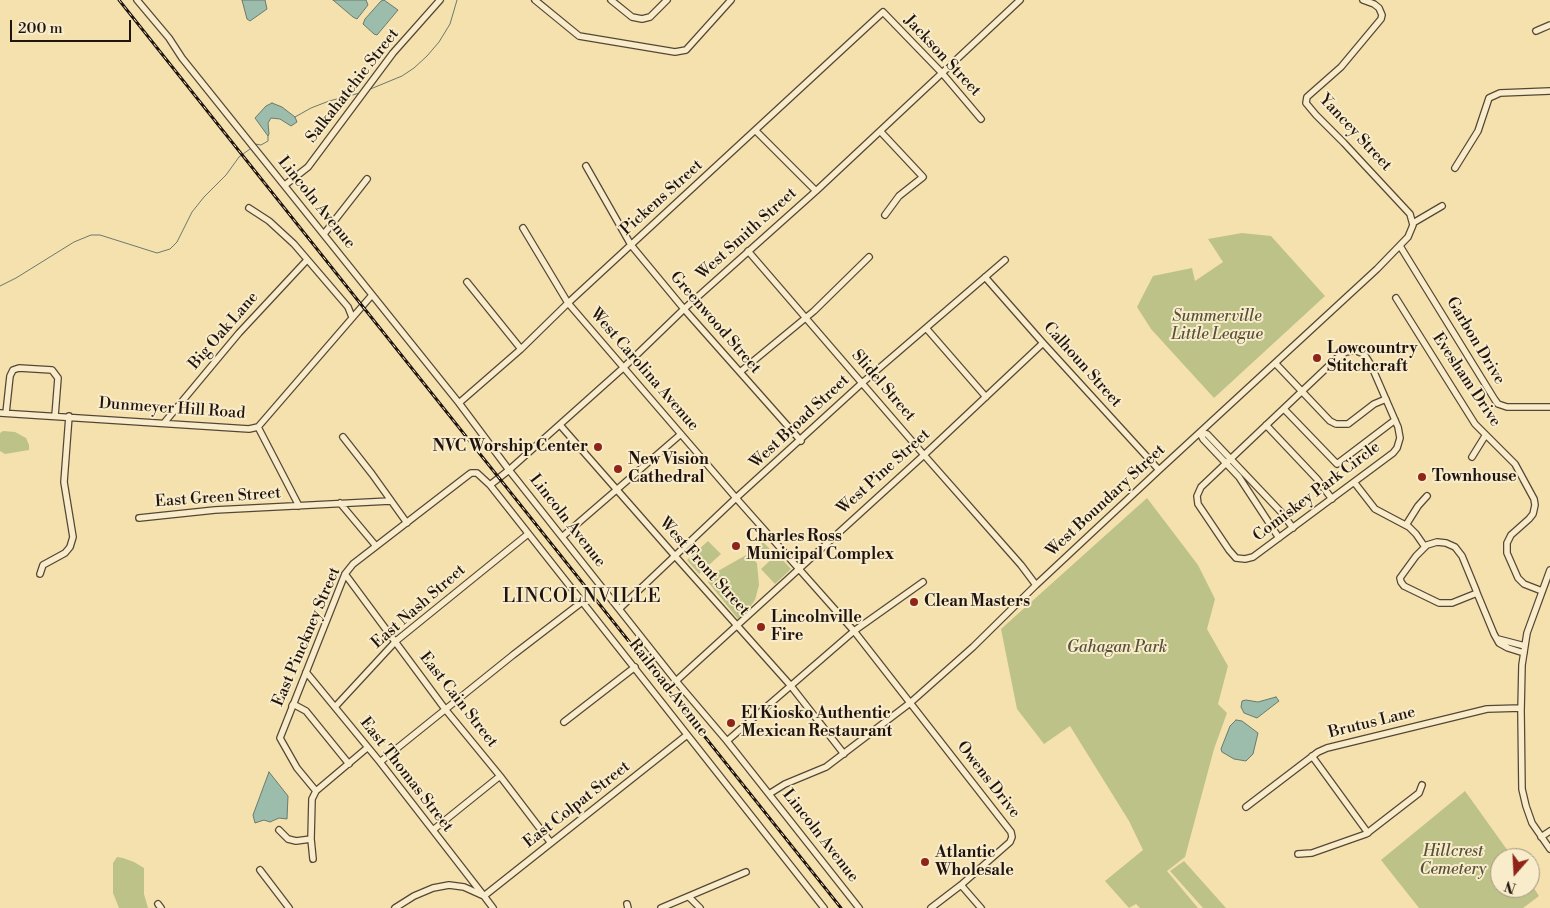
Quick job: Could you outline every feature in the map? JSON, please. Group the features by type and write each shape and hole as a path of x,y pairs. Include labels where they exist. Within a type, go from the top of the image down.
{"street":[{"name":"Lincoln Avenue","path":"137,0 169,38 254,149 459,403 509,470 676,681 727,741 859,908"},
{"name":"Salkahatchie Street","path":"284,185 308,167 393,53 440,0"},
{"path":"535,0 580,36 675,52 686,50 731,0"},
{"path":"611,0 632,17 642,19 650,18 667,0"},
{"name":"West Smith Street","path":"490,485 623,368 684,308 816,191 1020,0"},
{"name":"Yancey Street","path":"1363,0 1379,8 1382,15 1379,23 1341,67 1307,97 1306,103 1405,208 1410,214 1413,223"},
{"name":"Jackson Street","path":"883,12 942,73 981,119"},
{"name":"Pickens Street","path":"459,403 521,349 568,302 883,12"},
{"path":"1536,31 1550,25"},
{"path":"1455,168 1478,131 1489,98 1500,94 1550,91"},
{"path":"756,130 816,191"},
{"path":"880,131 923,177 899,196 885,215"},
{"name":"Greenwood Street","path":"586,166 631,244 684,308 801,440"},
{"path":"324,234 367,179"},
{"path":"1413,223 1442,206"},
{"path":"249,208 269,221 294,244 348,307 352,317"},
{"name":"West Boundary Street","path":"769,794 785,784 826,767 910,703 973,647 1400,246 1410,233 1413,223"},
{"name":"West Carolina Avenue","path":"523,228 568,302 736,498 854,631 910,703"},
{"name":"Garbon Drive","path":"1400,246 1498,404 1507,407 1550,407"},
{"name":"Slidel Street","path":"748,251 1021,565 1036,586"},
{"path":"740,372 806,318 869,257"},
{"name":"Big Oak Lane","path":"164,423 239,333 307,260"},
{"name":"West Broad Street","path":"619,609 736,498 862,383 1004,260"},
{"name":"Calhoun Street","path":"985,277 1043,344 1160,470"},
{"path":"467,282 521,349"},
{"name":"Dunmeyer Hill Road","path":"3,413 249,429 258,426 265,420 372,295"},
{"name":"Evesham Drive","path":"1396,298 1472,419 1485,436 1514,464 1534,499 1535,505 1529,519 1511,535 1506,543 1507,553 1518,578 1524,584 1542,591"},
{"path":"926,328 986,397"},
{"name":"West Pine Street","path":"676,681 1043,344"},
{"name":"Comiskey Park Circle","path":"1354,350 1361,352 1367,357 1395,420 1400,438 1397,448 1393,453 1279,538 1249,559 1240,559 1229,550 1198,501 1201,487 1302,391 1346,352 1354,350"},
{"path":"1276,364 1330,421 1339,425 1348,424 1374,404 1386,399"},
{"path":"3,413 10,376 18,368 52,370 57,375 55,416"},
{"path":"1284,408 1337,464 1395,420"},
{"path":"40,574 43,565 65,553 70,547 73,537 64,482 69,416"},
{"name":"West Front Street","path":"560,424 791,686 844,754"},
{"path":"1266,425 1317,479 1332,499"},
{"path":"258,426 299,506"},
{"path":"1200,433 1207,434 1229,461 1267,498 1293,528"},
{"path":"562,537 681,434"},
{"path":"1472,457 1485,436"},
{"path":"343,437 407,523"},
{"path":"1229,461 1279,538"},
{"name":"East Pinckney Street","path":"316,791 297,768 280,738 345,574 353,564 471,473 477,473 490,485"},
{"path":"1354,482 1375,509 1406,525 1416,534 1425,547"},
{"name":"Railroad Avenue","path":"490,485 824,908"},
{"path":"1406,525 1427,496"},
{"path":"1257,505 1267,498"},
{"name":"East Green Street","path":"139,518 215,510 390,500"},
{"path":"340,503 376,546"},
{"name":"East Nash Street","path":"334,707 396,641 528,534"},
{"path":"1477,592 1446,604 1439,603 1404,586 1400,582 1400,578 1416,556 1427,545 1437,542 1446,543 1455,548 1462,556 1499,643 1524,653"},
{"path":"1550,570 1529,627 1525,646 1521,709 1522,789 1532,823 1550,849"},
{"name":"East Cain Street","path":"345,574 445,709 500,776 551,843"},
{"path":"727,741 854,631 923,582"},
{"path":"380,762 582,602"},
{"path":"1497,639 1525,646"},
{"path":"564,722 635,667"},
{"name":"East Thomas Street","path":"306,672 380,762 484,896"},
{"name":"Owens Drive","path":"910,703 1011,832 1012,837 1010,842 961,885 931,908"},
{"path":"293,704 306,711 349,764"},
{"name":"Brutus Lane","path":"1246,807 1312,756 1327,748 1487,709 1521,709"},
{"name":"East Colpat Street","path":"484,896 687,734"},
{"path":"313,859 311,839 312,799 316,791 368,748"},
{"path":"1312,756 1368,833"},
{"path":"433,830 500,776"},
{"path":"1298,854 1312,853 1368,833 1419,793 1422,785"},
{"path":"279,830 288,839 296,841 311,839"},
{"path":"1541,837 1550,831"},
{"path":"260,870 289,908"},
{"path":"661,908 746,872"},
{"path":"396,908 414,896 433,888 449,885 464,887 484,896 493,908"},
{"path":"961,885 981,908"},
{"path":"689,897 700,908"}],"green space":[{"name":"Summerville Little League","path":"1242,233 1271,236 1325,296 1214,398 1151,329 1137,307 1153,276 1192,268 1195,281 1223,262 1208,239"},
{"path":"3,431 15,432 26,438 29,450 5,454 0,451 0,433"},
{"name":"Gahagan Park","path":"1147,498 1198,565 1215,599 1207,629 1228,666 1218,704 1227,713 1214,749 1185,857 1167,871 1198,908 1140,908 1136,904 1129,908 1105,881 1143,850 1129,821 1070,726 1044,744 1017,709 1001,629"},
{"path":"708,541 721,554 699,574 687,560"},
{"path":"763,542 770,549 758,561 751,554"},
{"path":"748,554 757,563 759,585 755,600 738,619 708,582 709,576"},
{"path":"777,554 791,569 775,584 761,569"},
{"name":"Hillcrest Cemetery","path":"1465,791 1506,848 1490,848 1490,898 1536,898 1523,908 1419,908 1381,860"},
{"path":"117,857 134,862 144,868 144,894 148,908 119,908 113,893 113,863"},
{"path":"1184,861 1226,908 1203,908 1170,871"}],"shaded area":[{"path":"242,0 265,0 267,9 250,21 247,19"},
{"path":"333,0 366,0 368,5 357,19"},
{"path":"384,0 398,10 377,35 363,24 365,19"},
{"path":"272,103 282,107 295,117 297,122 291,126 280,119 271,118 268,123 268,136 255,118 266,106"},
{"path":"1276,697 1279,701 1257,718 1244,713 1241,707 1242,701 1258,702"},
{"path":"1236,720 1242,721 1258,733 1253,754 1246,761 1234,759 1222,752 1221,749 1230,726"},
{"path":"269,772 288,796 287,819 279,818 270,822 264,820 255,823 253,815"}],"waterway":[{"path":"368,90 402,76 427,56 439,42 450,24 457,0"},
{"path":"295,117 329,101 360,93"},
{"path":"255,144 261,145 268,141 268,136"},
{"path":"0,286 74,242 91,235 100,235 157,253 170,249 177,242 192,212 226,175 239,157 250,149"}],"railway":[{"path":"119,0 841,908"}],"place":[{"name":"Lowcountry Stitchcraft","path":"1317,358"},
{"name":"NVC Worship Center","path":"598,447"},
{"name":"New Vision Cathedral","path":"618,469"},
{"name":"Townhouse","path":"1422,477"},
{"name":"Charles Ross Municipal Complex","path":"736,546"},
{"name":"Clean Masters","path":"914,602"},
{"name":"Lincolnville Fire","path":"761,627"},
{"name":"El Kiosko Authentic Mexican Restaurant","path":"731,723"},
{"name":"Atlantic Wholesale","path":"925,862"}],"district":[{"name":"LINCOLNVILLE","path":"582,597"}]}
